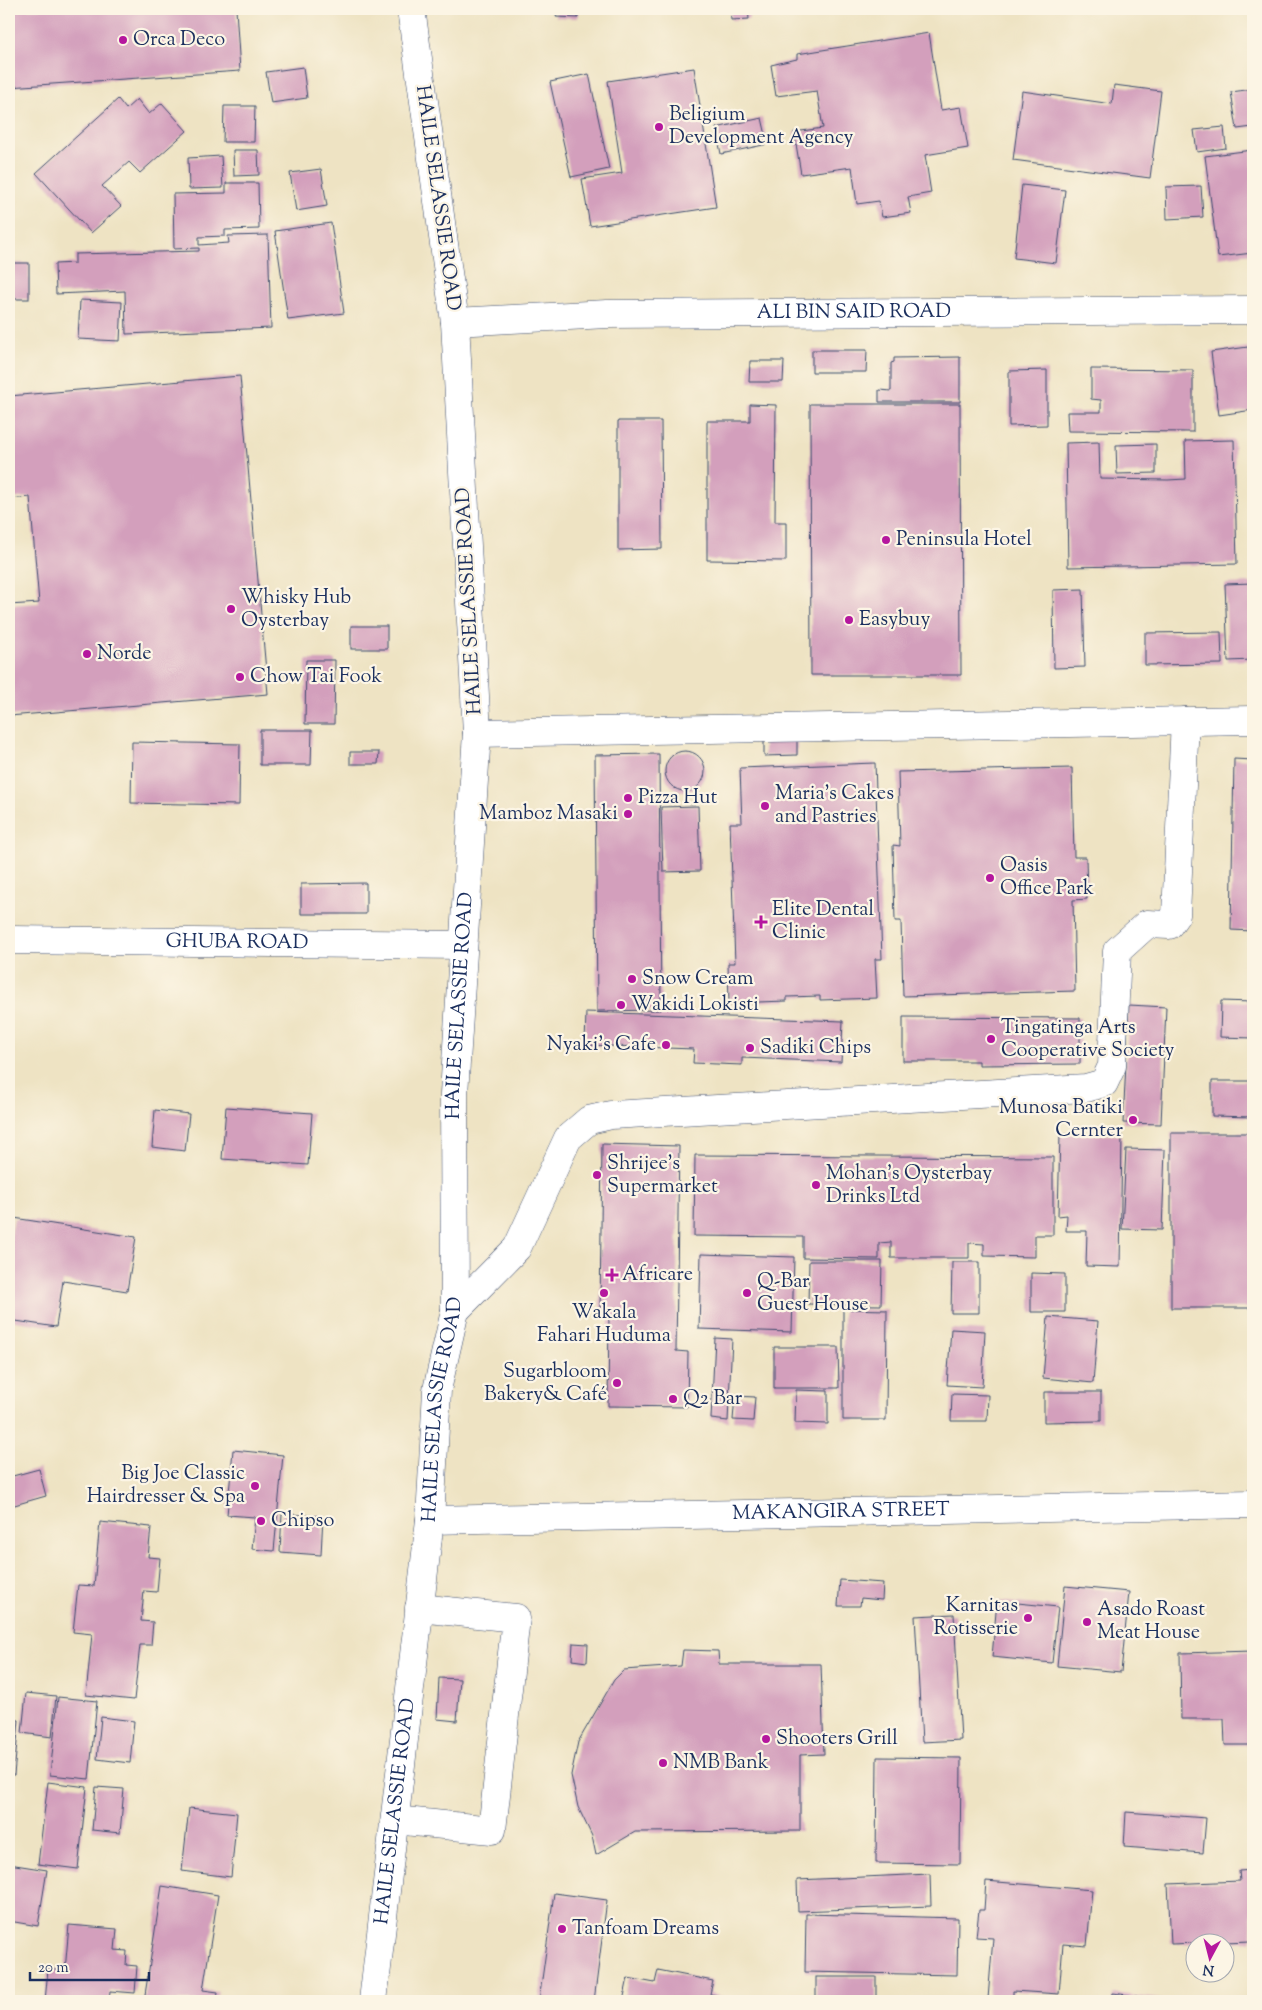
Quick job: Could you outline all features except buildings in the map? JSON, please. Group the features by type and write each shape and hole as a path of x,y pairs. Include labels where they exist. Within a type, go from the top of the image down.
{"street":[{"name":"HAILE SELASSIE ROAD","path":"373,2001 430,1520 437,1390 455,1311 454,1094 477,733 454,322 411,9"},
{"name":"ALI BIN SAID ROAD","path":"454,322 607,314 1253,310"},
{"path":"477,733 1253,720"},
{"path":"455,1311 517,1248 568,1138 589,1120 621,1114 1086,1088 1104,1083 1112,1066 1117,951 1147,924 1169,924 1176,916 1185,721"},
{"name":"GHUBA ROAD","path":"9,940 463,945"},
{"name":"MAKANGIRA STREET","path":"430,1520 1253,1504"},
{"path":"395,1820 492,1830 494,1820 516,1618 420,1608"}],"place":[{"name":"Orca Deco","path":"123,40"},
{"name":"Beligium Development Agency","path":"659,127"},
{"name":"Peninsula Hotel","path":"886,540"},
{"name":"Whisky Hub Oysterbay","path":"231,609"},
{"name":"Easybuy","path":"849,620"},
{"name":"Norde","path":"87,654"},
{"name":"Chow Tai Fook","path":"240,677"},
{"name":"Pizza Hut","path":"628,798"},
{"name":"Maria's Cakes and Pastries","path":"765,806"},
{"name":"Mamboz Masaki","path":"628,814"},
{"name":"Oasis Office Park","path":"990,878"},
{"name":"Elite Dental Clinic","path":"761,922"},
{"name":"Snow Cream","path":"632,979"},
{"name":"Wakidi Lokisti","path":"621,1005"},
{"name":"Tingatinga Arts Cooperative Society","path":"991,1039"},
{"name":"Nyaki's Cafe","path":"666,1045"},
{"name":"Sadiki Chips","path":"750,1048"},
{"name":"Munosa Batiki Cernter","path":"1133,1120"},
{"name":"Shrijee's Supermarket","path":"597,1175"},
{"name":"Mohan's Oysterbay Drinks Ltd","path":"816,1185"},
{"name":"Africare","path":"612,1275"},
{"name":"Wakala Fahari Huduma","path":"604,1293"},
{"name":"Q-Bar Guest House","path":"747,1293"},
{"name":"Sugarbloom Bakery& Café","path":"617,1383"},
{"name":"Q2 Bar","path":"673,1399"},
{"name":"Big Joe Classic Hairdresser & Spa","path":"255,1486"},
{"name":"Chipso","path":"261,1521"},
{"name":"Karnitas Rotisserie","path":"1028,1618"},
{"name":"Asado Roast Meat House","path":"1087,1622"},
{"name":"Shooters Grill","path":"766,1739"},
{"name":"NMB Bank","path":"663,1763"},
{"name":"Tanfoam Dreams","path":"562,1929"}]}
